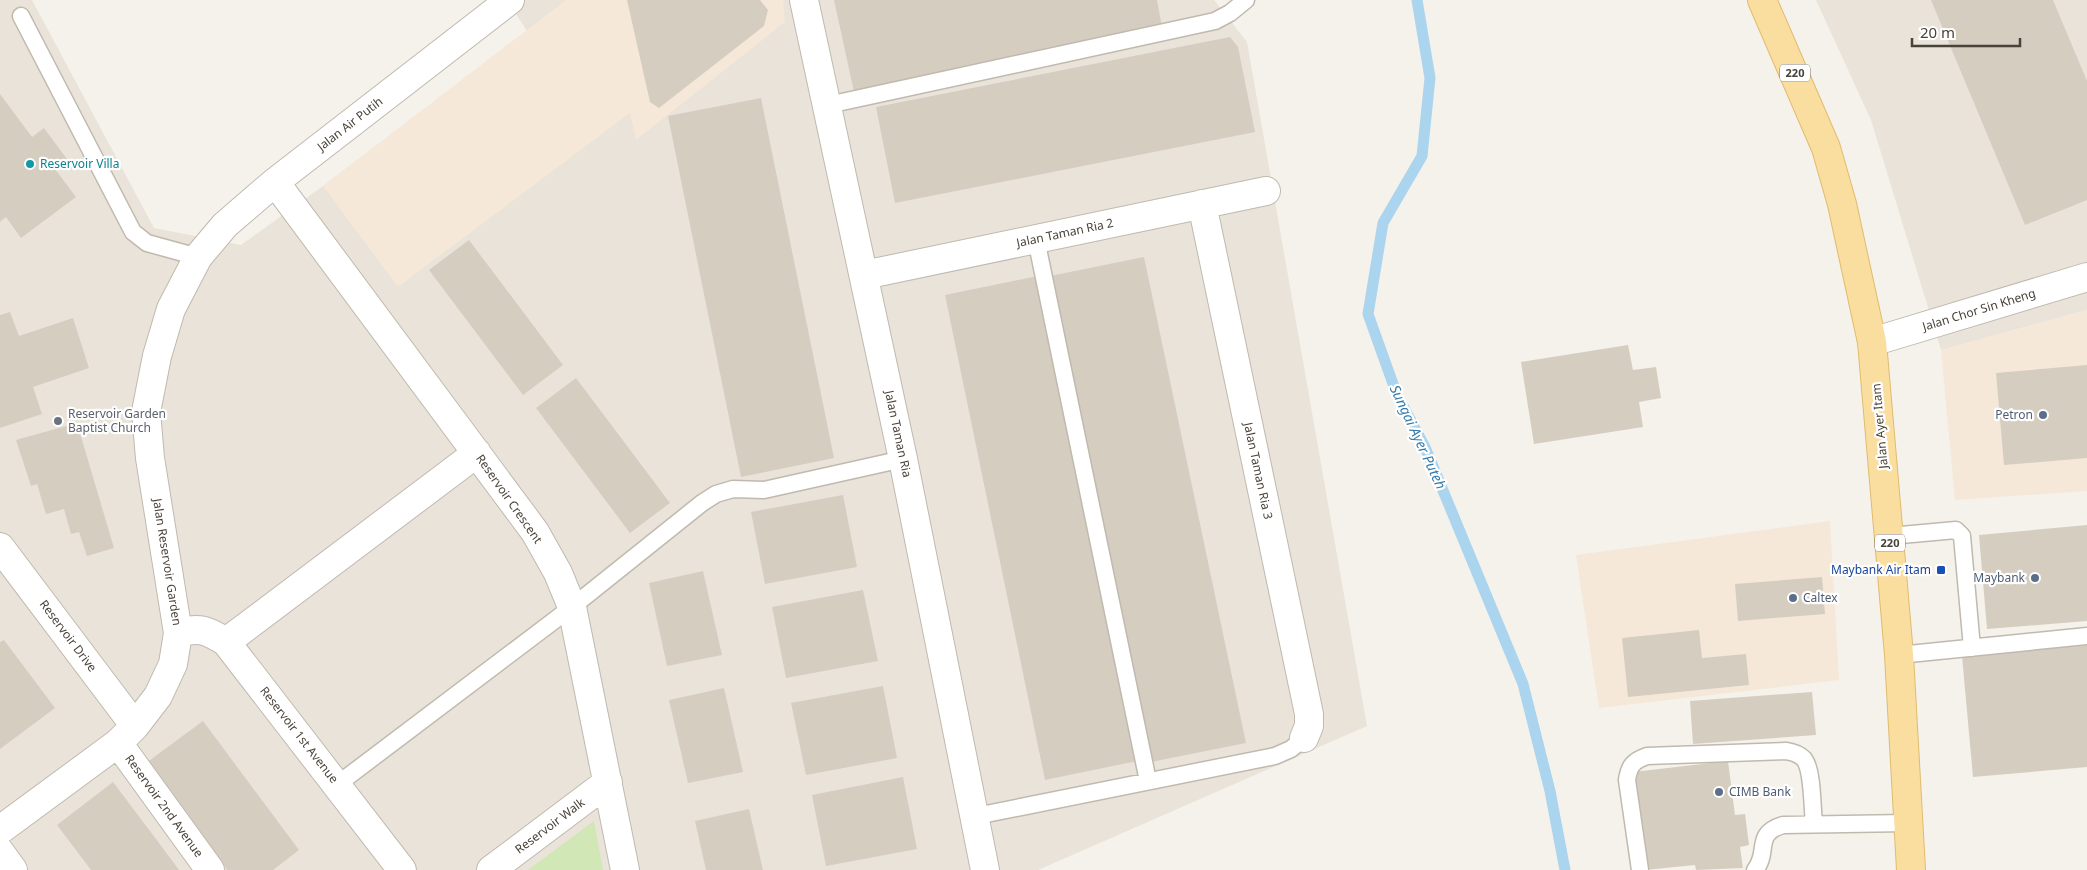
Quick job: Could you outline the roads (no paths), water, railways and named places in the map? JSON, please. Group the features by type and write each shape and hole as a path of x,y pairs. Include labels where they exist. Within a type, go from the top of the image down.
{"main road":[{"name":"Jalan Ayer Itam","path":"1762,0 1826,148 1842,204 1872,342 1899,655 1911,870"}],"street":[{"name":"Jalan Air Putih","path":"198,257 225,225 275,182 510,0"},
{"name":"Jalan Taman Ria","path":"804,0 903,459 976,816 985,870"},
{"name":"Reservoir Crescent","path":"275,182 535,532 558,573 572,607 625,870"},
{"name":"Jalan Taman Ria 2","path":"864,275 1266,191"},
{"name":"Jalan Taman Ria 3","path":"1202,204 1309,714 1309,726 1304,738"},
{"name":"Jalan Reservoir Garden","path":"0,830 127,734 158,696 173,664 178,633 149,452 146,412 157,356 171,309 198,257"},
{"name":"Jalan Chor Sin Kheng","path":"1872,342 2087,277"},
{"path":"226,642 477,452"},
{"name":"Reservoir Drive","path":"0,547 127,734"},
{"name":"Reservoir 1st Avenue","path":"178,633 195,628 211,632 226,642 338,784 402,870"},
{"name":"Reservoir 2nd Avenue","path":"127,734 210,870"},
{"name":"Reservoir Walk","path":"491,870 608,782"},
{"path":"0,852 13,870"}],"lane":[{"path":"828,105 1215,21 1230,13 1246,0"},
{"path":"20,16 133,232 147,243 198,257"},
{"path":"1036,239 1148,780"},
{"path":"338,784 572,607 702,503 716,494 733,489 764,490 903,459"},
{"path":"1890,536 1956,530 1962,536 1972,648"},
{"path":"1899,655 2087,636"},
{"path":"976,816 1275,756 1291,749 1304,738"},
{"path":"1640,870 1627,780 1628,768 1636,760 1647,756 1786,751 1797,753 1806,760 1809,770 1814,823"},
{"path":"1755,870 1760,864 1765,836 1772,828 1783,824 1907,823"}],"waterway":[{"name":"Sungai Ayer Puteh","path":"1417,0 1430,78 1422,156 1383,223 1368,314 1397,395 1425,447 1523,684 1550,791 1565,870"}],"place":[{"name":"Reservoir Villa","path":"30,164"},
{"name":"Petron","path":"2043,415"},
{"name":"Reservoir Garden Baptist Church","path":"58,421"},
{"name":"Maybank Air Itam","path":"1941,570"},
{"name":"Maybank","path":"2035,578"},
{"name":"Caltex","path":"1793,598"},
{"name":"CIMB Bank","path":"1719,792"}]}
